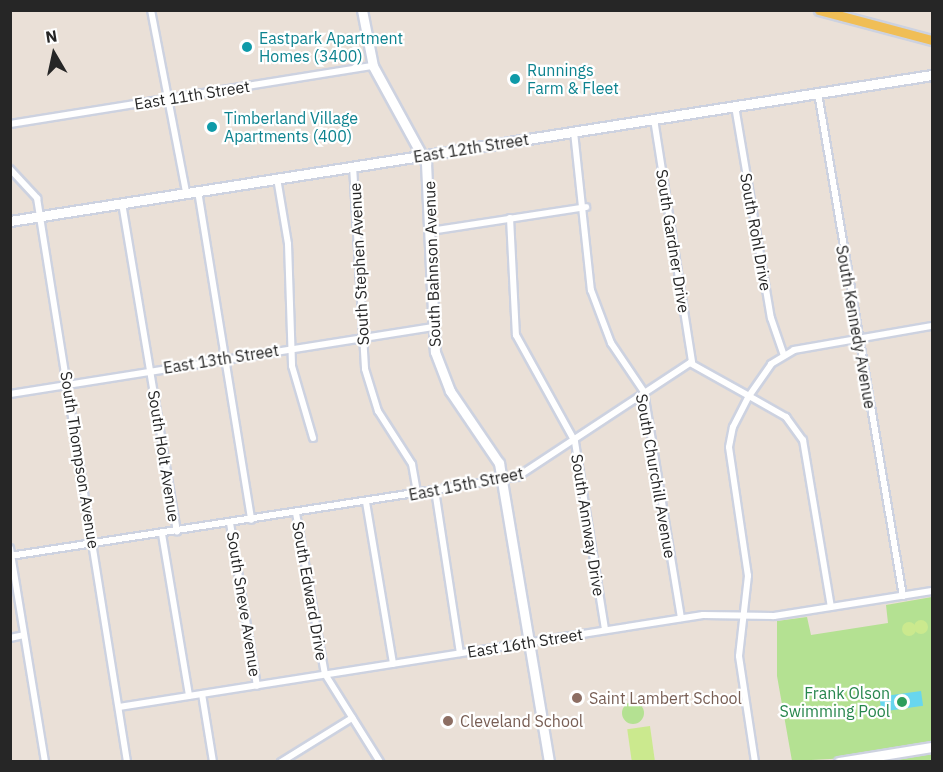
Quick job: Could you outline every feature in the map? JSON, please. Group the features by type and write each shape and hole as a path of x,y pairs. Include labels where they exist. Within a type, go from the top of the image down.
{"main road":[{"path":"819,10 933,40"}],"street":[{"path":"151,10 186,192"},
{"name":"South Bahnson Avenue","path":"362,10 373,66 423,155 430,231 432,327 442,376 493,450 503,479 549,762"},
{"name":"East 11th Street","path":"10,124 373,66"},
{"name":"East 12th Street","path":"10,221 933,75"},
{"name":"South Kennedy Avenue","path":"818,93 856,338 881,444 903,596"},
{"name":"South Rohl Drive","path":"735,106 771,318 784,355"},
{"name":"South Gardner Drive","path":"654,119 692,363"},
{"name":"South Churchill Avenue","path":"574,132 586,207 595,306 611,344 644,392 681,618"},
{"name":"South Stephen Avenue","path":"353,166 360,217 361,338 369,385 412,464 417,493"},
{"name":"South Thompson Avenue","path":"10,169 34,191 40,216 128,762"},
{"path":"277,178 288,244 290,348 313,438"},
{"name":"South Sneve Avenue","path":"198,190 251,520"},
{"name":"South Holt Avenue","path":"122,203 177,531"},
{"path":"430,231 586,207"},
{"name":"South Annway Drive","path":"510,218 516,335 575,442 605,630"},
{"path":"755,762 739,656 748,576 729,447 732,427 765,370 784,355 856,338 933,326"},
{"name":"East 13th Street","path":"10,394 432,327"},
{"path":"692,363 786,417 803,440 831,607"},
{"name":"East 15th Street","path":"11,556 503,479 539,467 644,392 692,363"},
{"path":"435,490 460,653"},
{"path":"366,502 393,664"},
{"name":"South Edward Drive","path":"296,513 325,674 380,762"},
{"name":"South Sneve Avenue","path":"230,523 257,686"},
{"name":"South Holt Avenue","path":"162,534 189,696"},
{"path":"10,548 45,762"},
{"name":"East 16th Street","path":"119,707 681,618 743,614 774,616 933,591"},
{"path":"10,638 24,635"},
{"path":"202,694 213,762"},
{"path":"281,762 352,718"},
{"path":"839,762 933,747"}],"green space":[{"path":"932,597 932,761 870,761 868,757 792,761 777,676 777,621 807,617 811,635 888,623 886,605"},
{"path":"918,620 924,620 928,627 924,634 918,634 914,630 914,624"},
{"path":"906,622 912,622 916,629 912,636 906,636 902,632 902,626"},
{"path":"633,702 643,709 644,713 637,723 633,724 623,717 622,713 629,703"},
{"path":"650,726 655,761 632,762 627,729"}],"water":[{"name":"Frank Olson Swimming Pool","path":"921,691 923,706 881,712 879,697"}],"place":[{"name":"Eastpark Apartment Homes (3400)","path":"247,47"},
{"name":"Runnings Farm & Fleet","path":"515,79"},
{"name":"Timberland Village Apartments (400)","path":"212,127"},
{"name":"Saint Lambert School","path":"577,698"},
{"name":"Frank Olson Swimming Pool","path":"902,702"},
{"name":"Cleveland School","path":"448,721"}]}
